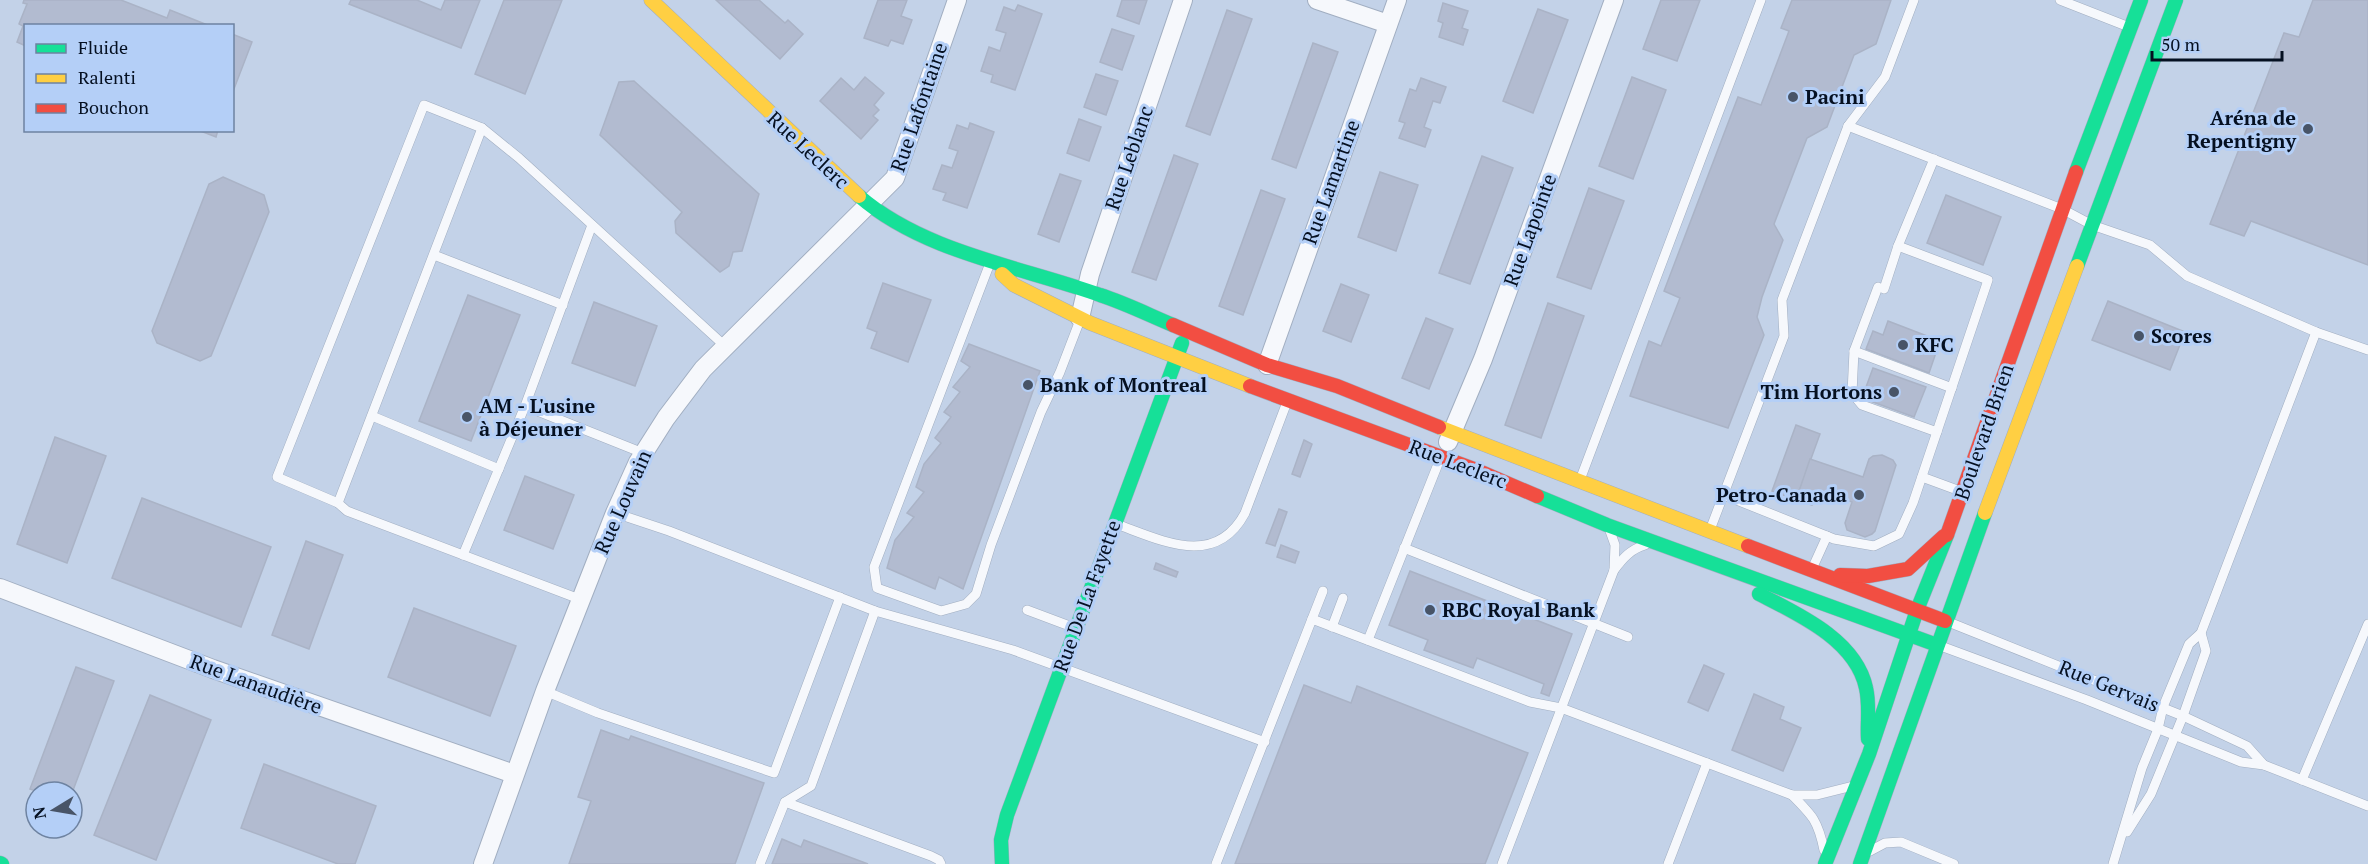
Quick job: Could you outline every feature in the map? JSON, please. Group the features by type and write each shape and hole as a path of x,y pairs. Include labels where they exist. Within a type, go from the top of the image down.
{"street":[{"name":"Rue Leclerc","path":"651,0 795,140 869,205 910,230 990,262 1086,291 1165,321 1267,365 1326,412 1607,525 1937,645"},
{"name":"Rue Lafontaine","path":"869,205 890,185 899,168 957,0"},
{"name":"Rue Leblanc","path":"1080,318 1086,291 1183,0"},
{"path":"1317,0 1388,24"},
{"name":"Rue Lamartine","path":"1267,365 1397,0"},
{"name":"Rue Lapointe","path":"1441,457 1482,359 1614,0"},
{"name":"Boulevard Brien","path":"1826,863 1869,754 1917,610 1948,532 2062,209 2141,0"},
{"path":"1861,864 1894,762 1945,621 2176,0"},
{"name":"Rue Louvain","path":"483,864 545,691 615,513 643,453 666,418 704,369 869,205"},
{"name":"Rue Leclerc","path":"990,262 1014,285 1080,318 1177,358 1293,388 1336,386 1579,482 1945,621"},
{"name":"Rue De La Fayette","path":"1002,864 1000,850 1003,829 1186,331"},
{"path":"1811,570 1868,576 1908,569 1948,532"},
{"path":"1702,560 1733,581 1806,619 1852,659 1866,685 1869,754"},
{"name":"Rue Lanaudière","path":"0,588 213,669 514,774"}],"lane":[{"path":"1579,482 1761,0"},
{"path":"1710,532 1784,336 1782,300 1848,126 1885,77 1914,0"},
{"path":"2060,0 2131,28"},
{"path":"582,600 347,511 338,502 277,477 424,105 482,128 726,347"},
{"path":"1848,126 2062,209 2092,225 2150,245 2187,276 2316,332 2368,350"},
{"path":"338,502 482,128"},
{"path":"1934,159 1854,351 1852,393 1862,405 1937,432"},
{"path":"463,555 525,406 592,225"},
{"path":"1724,495 1827,536 1874,546 1899,534 1922,477 1988,280 1898,246"},
{"path":"434,255 563,305"},
{"path":"990,262 874,567 877,588 940,611 966,604 976,594 991,545 1041,412 1060,372 1080,318"},
{"path":"2113,864 2142,768 2158,729 2163,707 2189,644 2201,633 2316,332"},
{"path":"1854,351 1952,388"},
{"path":"1114,523 1177,545 1191,547 1217,542 1229,534 1239,525 1245,513 1293,388"},
{"path":"525,406 643,453"},
{"path":"372,416 499,469"},
{"path":"1368,640 1441,457"},
{"path":"1922,477 1962,492"},
{"path":"615,513 669,531 875,611 1061,666 1265,742"},
{"path":"1607,525 1615,545 1614,570"},
{"path":"1811,570 1827,536"},
{"path":"1502,864 1614,570 1624,557 1638,547 1656,542"},
{"path":"1404,548 1628,637"},
{"path":"1216,864 1323,591"},
{"path":"545,691 598,713 774,773 840,597"},
{"path":"1332,627 1342,598"},
{"path":"1027,610 1075,628"},
{"path":"760,864 785,802 811,786 875,611"},
{"path":"1312,619 1530,702 1561,708 1792,795 1817,795 1855,786"},
{"name":"Rue Gervais","path":"1945,621 2183,716 2247,746 2264,765"},
{"path":"2302,780 2368,624"},
{"path":"2121,841 2151,794 2183,716 2206,651 2201,633"},
{"name":"Rue Gervais","path":"1937,645 2241,762 2264,765 2368,806"},
{"path":"1668,864 1707,763"},
{"path":"1792,795 1813,816 1819,829 1826,863"},
{"path":"785,802 931,856 939,860 941,864"},
{"path":"1861,864 1870,851 1885,843 1902,842 1954,864"}],"building":[{"path":"24,0 121,0 167,18 170,10 205,24 24,24 24,45 17,42 23,26 19,24 27,4 23,3"},
{"path":"351,0 417,0 441,10 445,0 480,0 461,48 349,4"},
{"path":"504,0 562,0 525,94 475,74"},
{"path":"716,0 759,0 785,23 788,20 803,34 780,59"},
{"path":"878,0 907,0 901,16 912,20 903,44 891,40 888,46 864,38"},
{"path":"1122,0 1147,0 1139,24 1117,16"},
{"path":"1661,0 1700,0 1677,61 1643,49"},
{"path":"1792,0 1891,0 1876,44 1854,55 1827,127 1807,138 1774,224 1783,240 1757,317 1764,335 1728,428 1630,396 1649,341 1661,346 1680,298 1664,291 1738,97 1761,105 1789,31 1781,28"},
{"name":"Aréna de Repentigny","path":"2313,0 2368,0 2368,265 2251,221 2244,236 2210,224 2284,33 2299,37"},
{"path":"1443,3 1468,11 1462,28 1468,30 1463,45 1439,37 1443,23 1438,21"},
{"path":"1018,5 1042,14 1015,90 991,82 993,75 981,71 989,47 1000,51 1006,33 996,30 1004,7 1015,11"},
{"path":"1538,9 1568,20 1533,113 1503,101"},
{"path":"1227,10 1252,19 1210,135 1186,126"},
{"path":"1112,29 1134,36 1122,70 1100,62"},
{"path":"234,35 252,42 234,89"},
{"path":"1313,43 1338,52 1296,168 1272,159"},
{"path":"1096,74 1118,81 1106,115 1084,107"},
{"path":"865,77 884,93 874,105 879,110 873,116 878,120 861,139 820,101 841,78 854,90"},
{"path":"1632,77 1666,90 1633,179 1599,166"},
{"path":"1421,78 1446,87 1440,103 1433,101 1424,127 1431,130 1425,147 1399,138 1405,123 1399,121 1410,89 1416,91"},
{"path":"634,81 759,194 742,251 733,252 729,266 720,272 676,233 675,221 682,212 600,135 619,82"},
{"path":"1079,119 1101,127 1089,161 1067,153"},
{"path":"970,123 994,132 967,208 943,200 946,193 933,189 942,165 952,168 958,151 949,148 957,125 968,129"},
{"path":"203,132 217,132 216,137"},
{"path":"1174,155 1198,164 1156,280 1132,272"},
{"path":"1482,156 1513,168 1470,284 1439,273"},
{"path":"1380,172 1418,185 1396,251 1358,237"},
{"path":"1060,174 1081,181 1059,242 1038,234"},
{"path":"223,177 264,195 269,212 211,356 200,361 157,343 152,331 209,184"},
{"path":"1589,188 1624,201 1591,289 1557,277"},
{"path":"1261,190 1285,199 1243,315 1219,306"},
{"path":"1946,195 2001,217 1983,265 1927,243"},
{"path":"883,283 931,300 908,362 871,348 877,332 867,328"},
{"path":"1341,284 1369,295 1351,342 1323,331"},
{"path":"468,295 520,315 471,441 419,421"},
{"name":"Scores","path":"2108,301 2185,332 2170,370 2092,340"},
{"path":"594,302 657,326 635,386 572,363"},
{"path":"1548,303 1584,316 1541,438 1505,425"},
{"path":"1426,318 1453,329 1429,389 1402,378"},
{"name":"KFC","path":"1888,321 1940,341 1929,373 1866,349 1873,331 1883,335"},
{"path":"969,344 1040,371 963,589 939,577 935,589 887,568 895,540 914,517 907,513 924,492 916,487 924,464 941,443 935,438 951,417 944,412 960,392 953,387 970,367 961,361"},
{"name":"Tim Hortons","path":"1873,368 1926,387 1914,417 1862,398"},
{"path":"1796,425 1820,434 1796,500 1772,491"},
{"path":"55,437 106,456 67,563 17,544"},
{"path":"1304,440 1312,444 1300,477 1292,474"},
{"name":"Petro-Canada","path":"1882,455 1893,460 1896,465 1875,531 1872,534 1865,537 1847,530 1845,523 1852,502 1817,490 1812,505 1796,500 1810,459 1863,477 1869,459"},
{"path":"525,476 574,495 553,549 504,530"},
{"path":"142,498 271,547 241,627 112,578"},
{"path":"1279,509 1287,512 1275,546 1266,543"},
{"path":"306,541 343,555 309,649 272,635"},
{"path":"1281,545 1299,552 1295,563 1277,557"},
{"path":"1156,563 1178,572 1176,577 1154,569"},
{"path":"1410,571 1572,634 1549,696 1541,693 1544,684 1477,658 1473,668 1424,650 1428,640 1389,625"},
{"path":"414,608 516,646 490,716 388,677"},
{"path":"1704,665 1724,674 1708,711 1688,702"},
{"path":"76,667 114,681 77,780 33,780"},
{"path":"1304,685 1351,703 1357,686 1528,753 1485,864 1235,864"},
{"path":"1754,694 1784,707 1780,719 1801,728 1783,771 1732,750"},
{"path":"150,695 211,720 156,860 94,835"},
{"path":"601,730 629,740 631,736 764,783 735,864 569,864 591,801 578,797"},
{"path":"264,764 376,806 355,864 338,864 241,828"},
{"path":"782,839 801,847 804,840 868,864 772,864"}],"traffic: fast":[{"path":"2076,172 2141,0"},
{"path":"2077,266 2176,0"},
{"path":"859,196 885,215 943,245 1109,298 1173,325"},
{"path":"1002,864 1001,840 1007,815 1182,343"},
{"path":"1537,496 1607,525 1937,645"},
{"path":"1860,864 1985,513"},
{"path":"1825,864 1869,754 1917,610 1947,535"},
{"path":"1759,594 1823,630 1851,656 1866,688 1868,739"}],"traffic: slow":[{"path":"651,0 859,196"},
{"path":"1985,513 2077,266"},
{"path":"1002,274 1014,285 1090,323 1250,386"},
{"path":"1439,427 1748,546"}],"traffic: jam":[{"path":"1947,535 2076,172"},
{"path":"1173,325 1267,365 1337,386 1439,427"},
{"path":"1250,386 1474,469 1537,496"},
{"path":"1840,575 1868,576 1908,569 1944,536"},
{"path":"1748,546 1945,621"}],"place":[{"name":"Pacini","path":"1793,97"},
{"name":"Aréna de Repentigny","path":"2308,129"},
{"name":"Scores","path":"2139,336"},
{"name":"KFC","path":"1903,345"},
{"name":"Bank of Montreal","path":"1028,385"},
{"name":"Tim Hortons","path":"1894,392"},
{"name":"AM - L'usine à Déjeuner","path":"467,417"},
{"name":"Petro-Canada","path":"1859,495"},
{"name":"RBC Royal Bank","path":"1430,610"}]}
